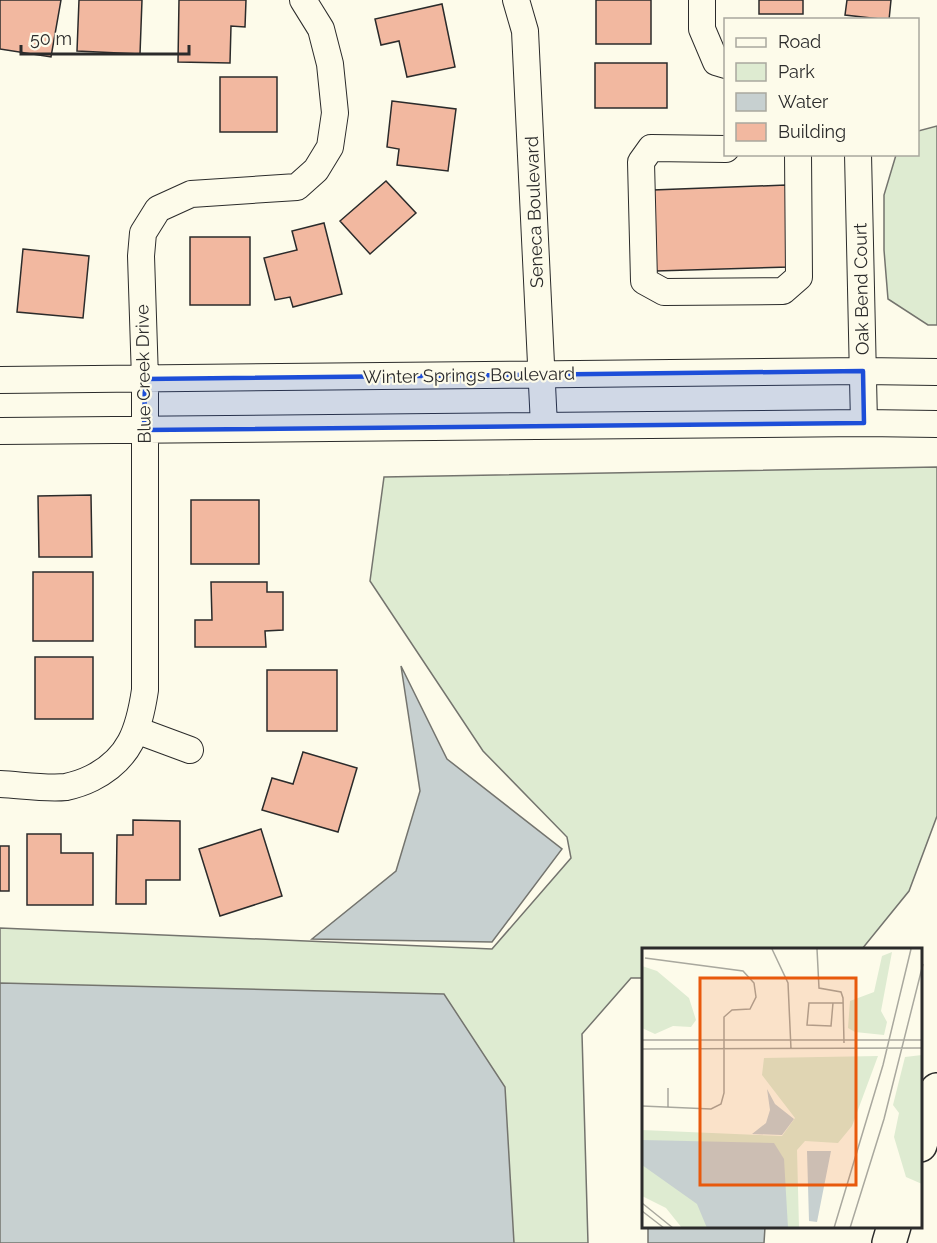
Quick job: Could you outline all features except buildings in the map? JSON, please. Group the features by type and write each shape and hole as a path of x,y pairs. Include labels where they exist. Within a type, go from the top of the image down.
{"highway":[{"path":"922,1142 937,1090"},
{"path":"889,1243 894,1228"}],"street":[{"name":"Blue Creek Drive","path":"0,784 65,787 84,782 106,771 122,756 136,730 141,717 145,690 145,379 141,256 143,233 158,209 191,194 297,187 316,171 330,147 336,113 330,64 321,29 303,0"},
{"name":"Seneca Boulevard","path":"516,0 525,31 544,426"},
{"path":"702,0 702,29 716,62 724,64"},
{"path":"724,149 651,148 641,162 644,281 664,292 783,291 799,277 798,156"},
{"name":"Oak Bend Court","path":"858,156 864,423"},
{"name":"Winter Springs Boulevard","path":"0,380 937,372"},
{"path":"0,431 937,424"},
{"path":"136,730 190,750"}],"highlighted area":[{"path":"863,371 864,423 144,430 145,379"}],"green space":[{"path":"937,126 937,325 928,325 888,299 884,250 884,195 896,156 919,156 919,131"},
{"path":"937,467 937,816 909,891 863,948 642,948 642,978 631,978 582,1034 588,1243 0,1243 0,928 492,949 571,858 567,837 483,751 370,581 384,477"}],"water":[{"path":"401,666 447,759 562,849 492,942 312,939 396,871 420,791"},
{"path":"0,983 444,994 505,1087 514,1243 0,1243"},
{"path":"648,1228 765,1228 764,1243 648,1243"}]}
